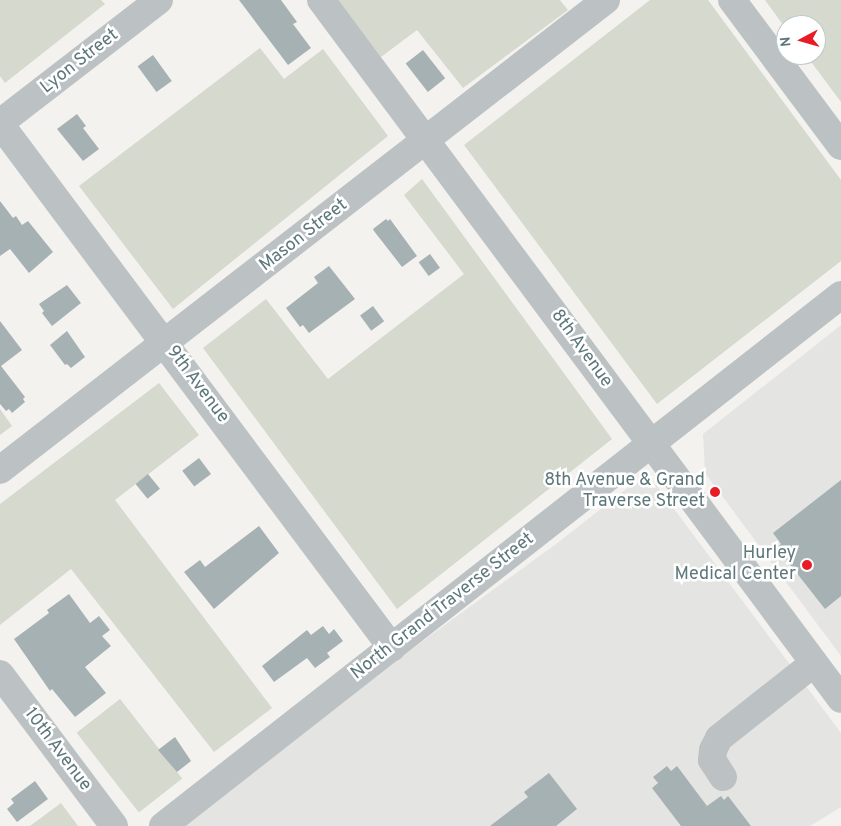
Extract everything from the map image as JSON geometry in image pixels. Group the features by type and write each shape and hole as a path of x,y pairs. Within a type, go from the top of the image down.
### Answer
{"street":[{"name":"Lyon Street","path":"0,124 159,0"},
{"name":"8th Avenue","path":"321,0 841,699"},
{"name":"Mason Street","path":"0,470 606,0"},
{"path":"732,0 841,146"},
{"name":"9th Avenue","path":"0,124 166,343 392,648"},
{"name":"North Grand Traverse Street","path":"163,826 841,295"},
{"path":"723,777 712,760 713,750 719,738 814,664"},
{"name":"10th Avenue","path":"0,674 114,826"}],"shaded area":[{"path":"0,0 101,0 105,4 5,83 0,76"},
{"path":"337,0 560,0 568,10 463,88 417,30 381,57"},
{"path":"650,0 708,0 841,180 841,261 657,404 464,145"},
{"path":"765,0 841,0 841,102 813,65 826,65 826,15 776,15"},
{"path":"260,48 284,79 323,49 388,136 173,309 79,186"},
{"path":"422,179 612,439 397,609 203,348 266,299 328,379 464,274 404,195"},
{"name":"Hurley Medical Center","path":"841,325 841,656 705,473 703,434"},
{"path":"159,383 199,435 115,500 272,708 214,752 71,569 0,625 0,504"},
{"path":"0,409 12,426 0,435"},
{"path":"644,480 657,486 841,733 841,807 810,826 183,826 398,659 556,544 634,483"},
{"path":"120,699 182,779 139,812 77,733"},
{"path":"61,803 78,826 30,826"}],"building":[{"path":"239,0 281,0 297,22 293,24 311,48 288,65"},
{"path":"423,50 445,78 428,92 406,64"},
{"path":"153,55 172,81 156,92 138,66"},
{"path":"77,114 86,126 83,128 99,149 83,161 57,129"},
{"path":"0,201 13,218 16,216 22,225 28,221 53,252 29,273 10,249 0,256"},
{"path":"386,219 388,221 390,219 417,256 402,267 373,229"},
{"path":"430,254 440,268 429,276 419,262"},
{"path":"329,266 355,299 309,333 303,325 300,327 286,308 318,283 314,277"},
{"path":"67,285 81,303 52,326 42,313 44,311 39,304"},
{"path":"373,306 384,321 371,331 360,315"},
{"path":"0,321 22,350 1,366 25,397 23,399 25,402 12,413 9,409 6,411 0,404"},
{"path":"67,331 85,357 71,368 67,364 65,365 50,345"},
{"path":"199,458 211,474 194,487 182,471"},
{"path":"148,474 160,489 148,499 136,484"},
{"path":"841,480 841,596 825,609 777,548 781,544 773,533"},
{"path":"259,526 279,553 214,609 184,572 200,560 205,567"},
{"path":"69,594 90,623 99,616 110,630 102,636 111,646 85,667 106,693 75,717 52,689 50,691 14,639 49,613 47,610"},
{"path":"323,626 329,634 334,629 343,641 327,653 330,657 315,668 307,658 274,682 262,666 307,630 311,635"},
{"path":"175,737 191,761 177,772 158,750"},
{"path":"667,766 671,771 677,766 707,806 721,796 724,800 728,796 751,826 681,826 652,788 658,783 653,777"},
{"path":"549,773 577,809 556,826 490,826 528,797 524,792"},
{"path":"35,781 48,799 17,822 7,809 14,803 11,799"}],"place":[{"name":"8th Avenue & Grand Traverse Street","path":"715,492"},
{"name":"Hurley Medical Center","path":"807,565"}]}
